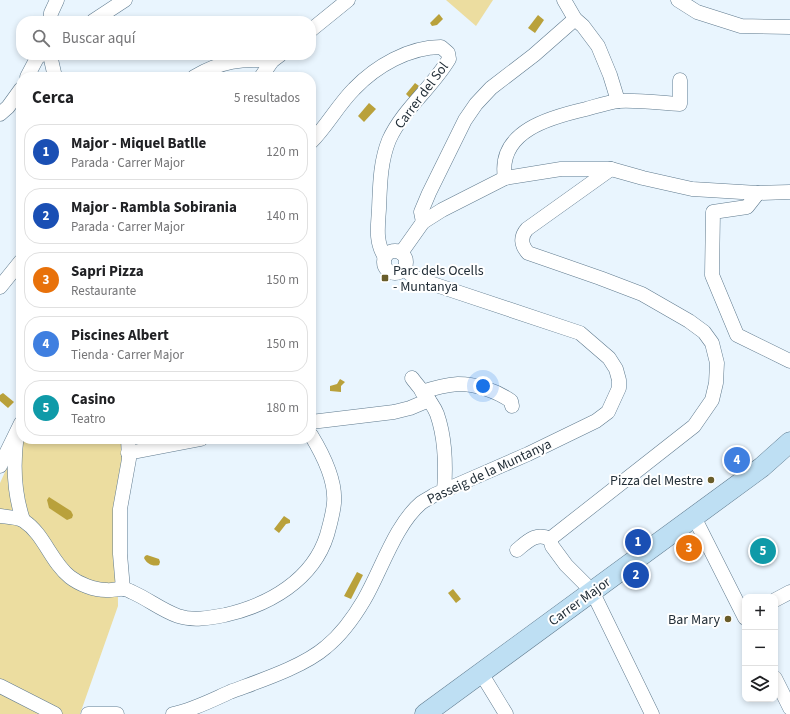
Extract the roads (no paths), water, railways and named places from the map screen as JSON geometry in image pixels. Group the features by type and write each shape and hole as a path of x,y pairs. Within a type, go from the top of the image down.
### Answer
{"street":[{"path":"51,16 57,0"},
{"path":"101,16 125,0"},
{"path":"316,26 348,0"},
{"path":"564,0 575,19 583,26 598,46 610,75 618,101"},
{"path":"678,0 697,12 741,26 790,27"},
{"path":"422,222 421,212 429,193 465,120 476,104 491,88 541,50 575,19"},
{"name":"Carrer del Sol","path":"316,136 354,89 375,71 393,60 431,47 441,47 448,53 449,59 442,72 399,123 389,140 384,156 380,180 378,243 384,257"},
{"path":"30,72 37,60"},
{"path":"51,60 54,72"},
{"path":"204,72 231,61 249,60"},
{"path":"265,72 274,60"},
{"path":"505,178 505,157 512,144 538,124 560,115 618,101 680,104 680,80"},
{"path":"0,114 8,107 16,96"},
{"path":"401,253 422,222 442,210 505,178 561,169 611,169 692,189 758,193 790,192"},
{"path":"550,539 694,426 712,400 716,382 717,363 712,343 704,332 689,321 642,294 528,253 522,244 523,234 527,229 611,169"},
{"path":"758,193 747,207 713,212 712,275 737,334 790,361"},
{"path":"392,251 401,253 404,255 406,260 404,269 396,274 390,273 384,266 384,257 387,253 392,251"},
{"path":"0,288 16,267"},
{"name":"Passeig de la Muntanya","path":"173,714 197,706 278,673 310,658 327,647 349,623 357,611 394,541 409,516 421,504 444,490 528,454 596,421 608,412 619,388 619,380 616,369 609,358 580,333 427,282 404,269"},
{"path":"412,378 437,413 445,457 444,490"},
{"path":"316,421 394,412 410,408 438,387 459,384 484,388 501,394 511,401 512,406"},
{"path":"0,466 16,435"},
{"name":"Carrer Major","path":"425,714 762,467 790,442"},
{"path":"16,444 16,489 19,509 23,520 40,538 53,558 69,576 86,585 104,590 123,589 143,597 166,611 179,616 201,619 232,614 264,603 294,583 306,572 320,552 330,524 334,502 334,491 331,477 315,444"},
{"path":"123,589 120,554 120,509 127,475 128,444"},
{"path":"128,453 175,444"},
{"path":"0,516 23,520"},
{"path":"694,517 742,610"},
{"path":"517,550 533,538 540,536 550,539"},
{"path":"550,539 552,546 566,565 592,591 652,714"},
{"path":"778,598 790,592"},
{"path":"481,673 506,714"},
{"path":"778,684 790,708"},
{"path":"0,686 55,714"},
{"path":"88,714 117,714"}],"place":[{"name":"Parc dels Ocells - Muntanya","path":"385,278"},
{"name":"Piscines Albert","path":"737,460"},
{"name":"Pizza del Mestre","path":"711,480"},
{"name":"Major - Miquel Batlle","path":"638,542"},
{"name":"Sapri Pizza","path":"689,548"},
{"name":"Casino","path":"763,551"},
{"name":"Major - Rambla Sobirania","path":"636,575"},
{"name":"Bar Mary","path":"728,619"}]}
